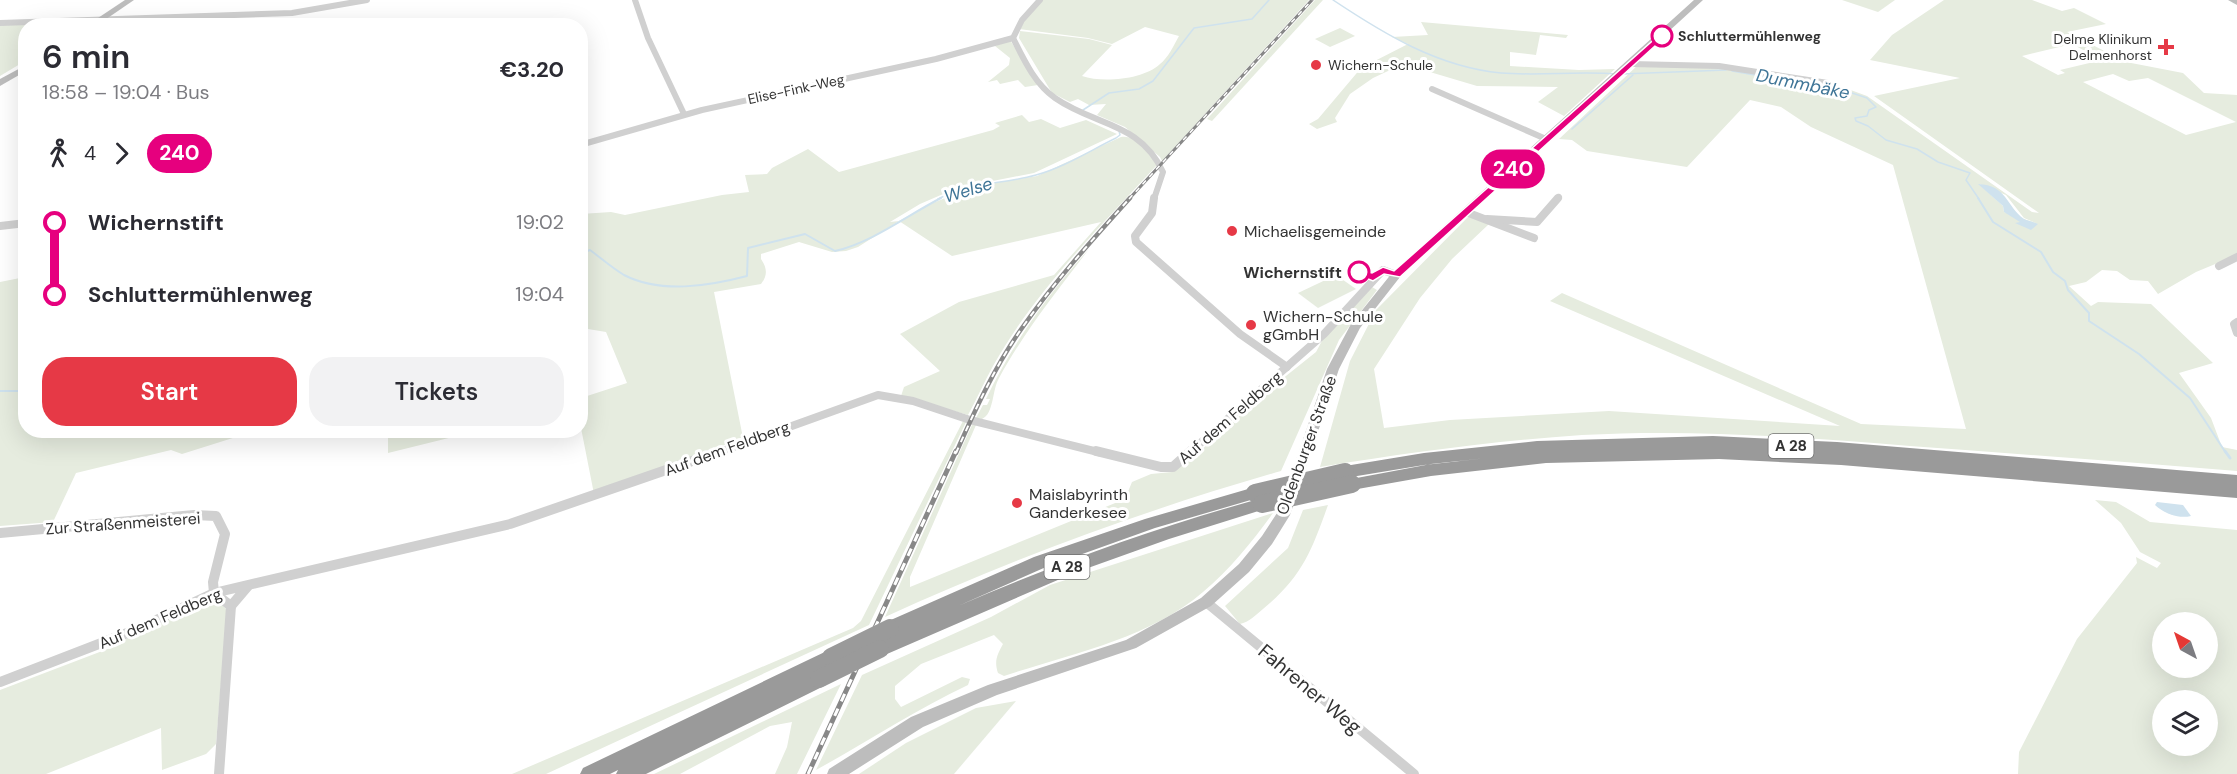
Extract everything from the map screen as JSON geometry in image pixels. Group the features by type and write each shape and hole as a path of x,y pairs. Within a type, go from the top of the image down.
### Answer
{"highway":[{"name":"A 28","path":"590,774 890,628 1040,562 1150,524 1424,459 1537,447 1713,442 1837,448 2237,482"},
{"name":"A 28","path":"1349,478 1546,457 1709,453 1841,459 2237,492"},
{"name":"A 28","path":"626,774 880,649 988,600 1102,554 1258,499"}],"main road":[{"path":"102,18 130,0"},
{"name":"Oldenburger Straße","path":"835,774 878,745 950,707 993,690 1131,644 1206,602 1244,568 1267,540 1285,511 1333,369 1355,327 1396,275 1699,0"},
{"path":"2232,0 2237,3"},
{"path":"0,83 18,72"}],"street":[{"path":"154,18 292,13 367,0"},
{"path":"635,0 648,38 684,114"},
{"path":"1040,0 1022,20 1013,38 1041,87 1056,99 1110,122 1130,134 1157,157 1161,166 1163,172 1155,190 1154,208 1135,236 1136,242 1240,334 1287,367"},
{"path":"0,23 18,22"},
{"name":"Elise-Fink-Weg","path":"588,143 684,114 936,59 1013,38"},
{"path":"1623,70 1719,66 1828,83"},
{"path":"1432,89 1546,139"},
{"path":"1487,219 1537,222 1559,197"},
{"path":"1466,212 1534,238"},
{"path":"0,226 18,224"},
{"path":"2219,266 2237,257"},
{"name":"Auf dem Feldberg","path":"0,682 135,630 214,593 510,524 575,503 878,394 913,401 970,420 1161,467 1173,467 1324,334 1373,278 1383,270 1396,275"},
{"path":"2237,322 2234,324 2237,333"},
{"name":"Zur Straßenmeisterei","path":"0,533 183,516 216,516 225,534 213,582 214,593"},
{"path":"219,774 231,606 248,586"},
{"path":"214,593 231,606"},
{"name":"Fahrener Weg","path":"1206,602 1414,774"}],"shaded area":[{"path":"1042,0 1309,0 1162,161 1125,127 1097,115 1106,104 1089,105 1078,99 1070,102 1052,93 1019,38 1020,31 1089,39 1112,45 1082,76 1122,79 1143,74 1160,64 1171,51 1179,36 1145,27 1112,44 1088,38 1019,29"},
{"path":"1315,0 1323,0 1212,121 1207,119"},
{"path":"1842,0 1895,0 1878,12"},
{"path":"1944,0 2032,0 2062,11 2074,8 2106,24 2067,32 2126,62 2183,73 2204,93 2237,95 2237,255 2196,272 2158,294 2148,281 2130,280 2117,271 2102,270 2086,282 2069,286 2091,306 2098,302 2151,304 2213,363 2179,373 2211,418 2222,447 2237,450 2237,471 1828,440 1664,433 1582,435 1516,441 1418,452 1320,467 1350,361 1376,310 1469,216 1489,224 1452,259 1420,298 1374,369 1384,428 1450,420 1609,411 1840,426 1550,301 1562,293 1861,424 1966,429 1893,165 1811,127 1781,107 1750,100 1687,167 1587,151 1572,140 1559,139 1638,65 1725,67 1848,89 1867,96 2032,212 2039,213 1874,96 1960,78 1870,60 1892,35","holes":["2072,44 2102,60 2060,70 2065,73 2058,75 2022,56","2113,74 2129,81 2148,78 2236,122 2186,135 2083,82","1979,184 2006,195 2024,218 2038,224 2004,212 2003,206"]},
{"path":"1421,22 1568,35 1566,38 1540,35 1536,55 1510,52 1510,66 1579,70 1615,69 1564,116 1538,102 1558,87 1477,86 1403,64 1373,78 1350,94 1335,118 1337,122 1317,129 1309,124 1318,119 1361,68 1408,44 1392,37 1428,35"},
{"path":"18,24 18,65 0,76 0,25"},
{"path":"1340,28 1355,36 1330,47 1315,39"},
{"path":"1010,40 1038,85 1025,87 1018,80 1000,84 997,80 988,82 1009,65 1010,58 995,46"},
{"path":"1022,115 1029,122 1041,119 1060,128 1086,120 1117,134 1034,173 957,188 920,204 890,222 899,221 858,247 846,251 832,252 799,242 761,254 766,271 761,284 714,292 743,438 594,494 583,438 588,438 588,396 627,383 606,332 588,329 588,214 611,212 625,215 722,195 749,192 745,175 767,174 772,168 808,149 839,172 993,130 1000,126 995,123"},
{"path":"1121,137 1137,141 1158,164 1091,236 1028,312 993,366 968,415 901,396 904,387 940,371 900,334 959,302 1054,275 1101,222 952,256 899,221 928,205 975,186 1037,176"},
{"path":"1089,249 1019,344 997,383 989,412 982,419 976,418 983,405 987,405 990,399 986,399 996,379 1032,320"},
{"path":"1336,275 1356,289 1318,308 1298,293"},
{"path":"18,278 18,438 233,438 182,454 171,450 76,473 53,522 0,526 0,282"},
{"path":"1372,287 1377,290 1339,340 1281,471 1080,536 933,595 885,617 972,425 976,425 910,577 910,587 1125,499 1132,482 1151,474 1172,472 1189,461 1266,392 1316,352 1323,339"},
{"path":"963,421 966,422 869,625 546,774 512,774 853,628 861,621"},
{"path":"388,438 449,438 388,453"},
{"path":"2095,500 2116,502 2150,522 2237,530 2237,774 2018,774 2019,752 2077,639 2137,563 2136,557 2157,568 2161,563 2140,552 2121,523"},
{"path":"1328,505 1311,549 1296,574 1276,597 1252,618 1240,624 1225,606 1288,548 1303,510"},
{"path":"1273,513 1240,555 1203,592 1182,608 1134,633 1004,676 998,673 996,665 1003,644 994,635 921,664 895,686 895,699 901,707 962,677 970,679 968,685 910,715 816,770 862,675 991,617 1050,585"},
{"path":"209,598 218,600 227,610 216,744 206,754 162,770 161,728 46,774 0,774 0,690 118,645 136,632"},
{"path":"841,684 797,774 775,774 787,747 792,722 770,726 680,774 654,774"},
{"path":"1016,701 954,774 859,774 906,743 976,708"}],"water":[{"path":"1978,184 1988,185 2001,192 2018,214 2038,224 2031,230 2015,223 2020,222 2004,212 2003,206"},
{"path":"2157,502 2183,505 2191,516 2182,517 2163,511 2155,505"}],"waterway":[{"name":"Welse","path":"1083,110 1109,93 1139,89 1153,81 1194,28 1252,19 1269,0"},
{"name":"Dummbäke","path":"1333,0 1412,47 1455,64 1501,73 1616,74"},
{"name":"Dummbäke","path":"1622,74 1726,70"},
{"name":"Dummbäke","path":"1732,71 1846,91 1867,98 1876,107 1869,110 1867,116 1855,118 1856,121 1868,126 1886,140 1917,149 1938,162 1970,173 1966,180 1979,199"},
{"path":"1572,129 1633,75"},
{"name":"Welse","path":"938,199 963,189 1046,172 1116,138 1120,135 1119,131"},
{"name":"Welse","path":"588,251 624,275 653,285 685,286 717,283 747,276 748,248 805,234 835,251 876,235 941,198"},
{"name":"Dummbäke","path":"1978,198 1993,222 2041,252 2053,272 2065,281 2068,290 2089,313 2089,321 2139,354 2190,398 2226,453"},
{"name":"Welse","path":"0,391 18,391"},
{"name":"Dummbäke","path":"2225,451 2230,458"}],"railway":[{"path":"1129,199 1312,0"},
{"path":"956,453 994,373 1022,328 1061,277 1130,198"},
{"path":"808,774 956,451"}],"bus line":[{"name":"240","path":"1359,272 1373,278 1383,270 1396,275 1662,36"}],"place":[{"name":"Schluttermühlenweg","path":"1662,36"},
{"name":"Delme Klinikum Delmenhorst","path":"2166,47"},
{"name":"Wichern-Schule","path":"1316,65"},
{"name":"Michaelisgemeinde","path":"1232,231"},
{"name":"Wichernstift","path":"1359,272"},
{"name":"Wichern-Schule gGmbH","path":"1251,325"},
{"name":"Maislabyrinth Ganderkesee","path":"1017,503"}]}
